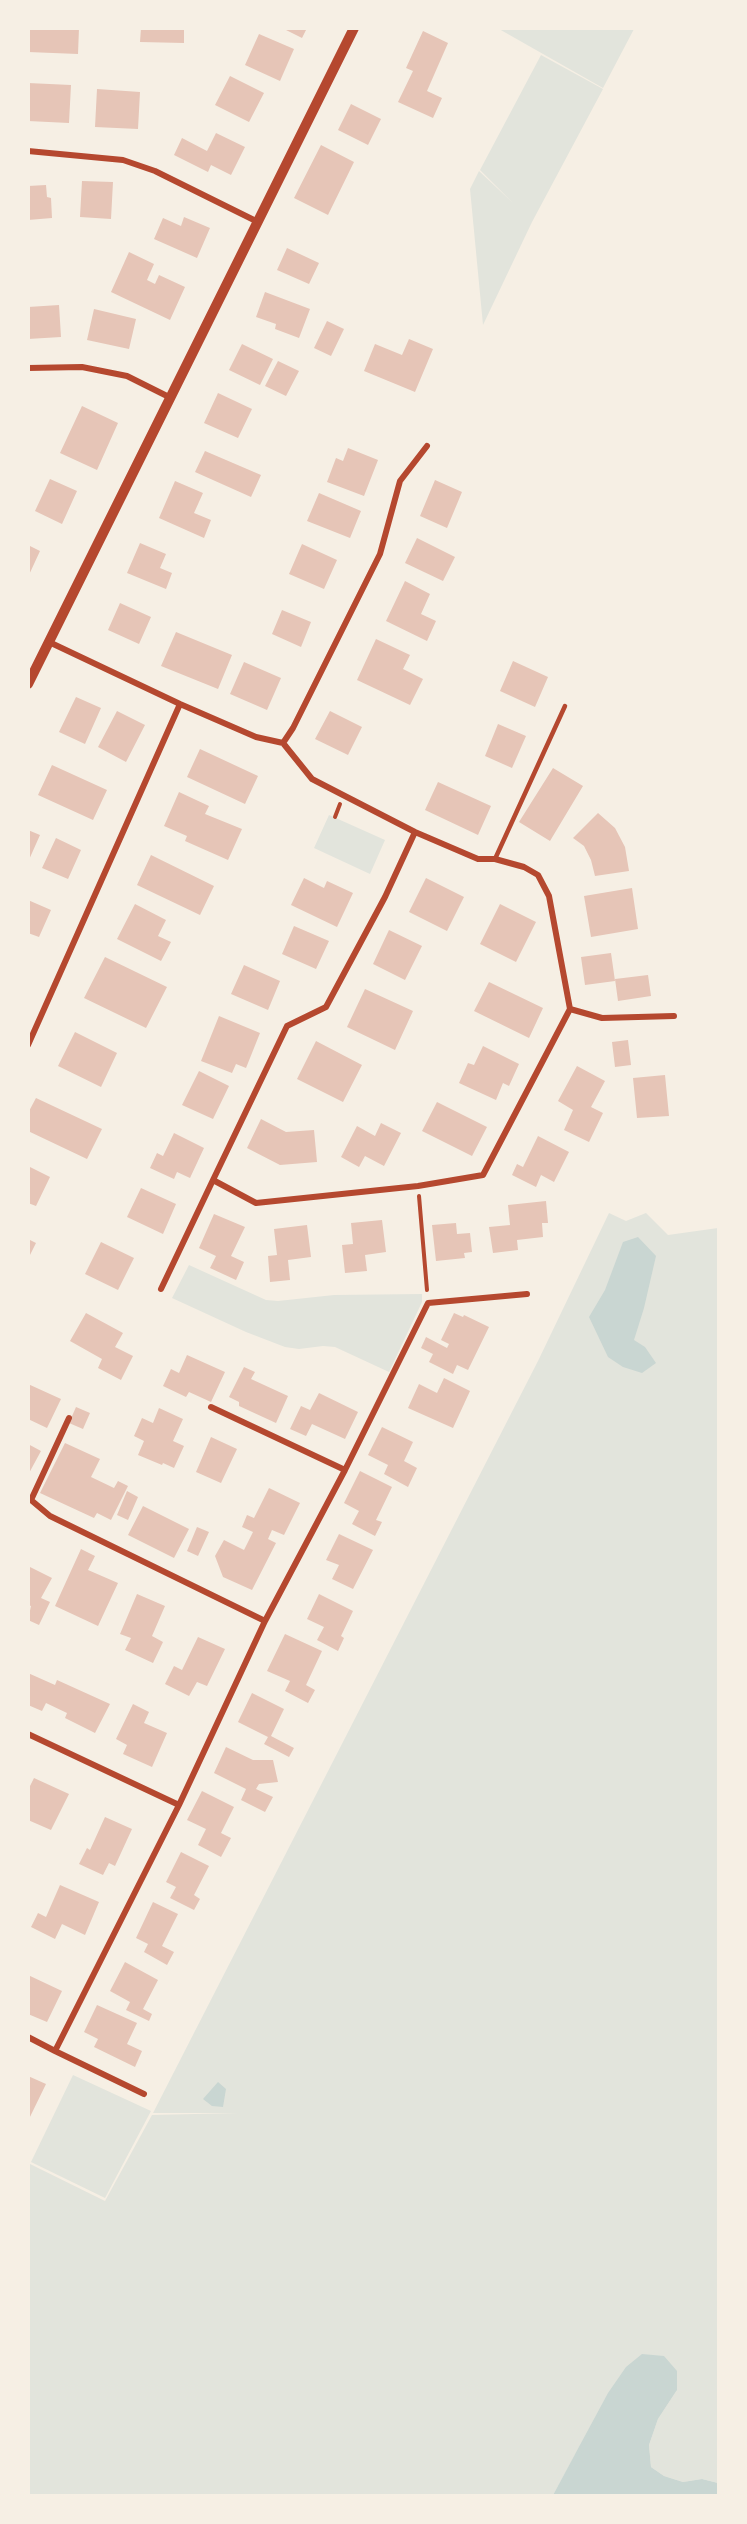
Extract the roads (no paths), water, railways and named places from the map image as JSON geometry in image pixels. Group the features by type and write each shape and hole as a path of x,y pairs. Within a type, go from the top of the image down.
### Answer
{"street":[{"path":"28,684 354,28"},
{"path":"28,151 123,160 155,171 258,222"},
{"path":"28,368 82,367 127,376 171,398"},
{"path":"283,743 293,728 380,554 400,481 427,447"},
{"path":"49,642 256,737 283,743 312,779 415,832 478,859 495,859 524,867 538,875 549,896 570,1009 483,1175 418,1186 256,1203 213,1180"},
{"path":"28,1045 180,704"},
{"path":"161,1289 287,1026 326,1007 385,897 415,832"},
{"path":"570,1009 602,1018 674,1016"},
{"path":"55,2051 179,1805 265,1621 345,1470 428,1303 527,1294"},
{"path":"211,1407 345,1470"},
{"path":"69,1418 31,1500 50,1516 265,1621"},
{"path":"28,1734 179,1805"},
{"path":"28,2037 144,2094"}],"lane":[{"path":"495,859 565,706"}]}
